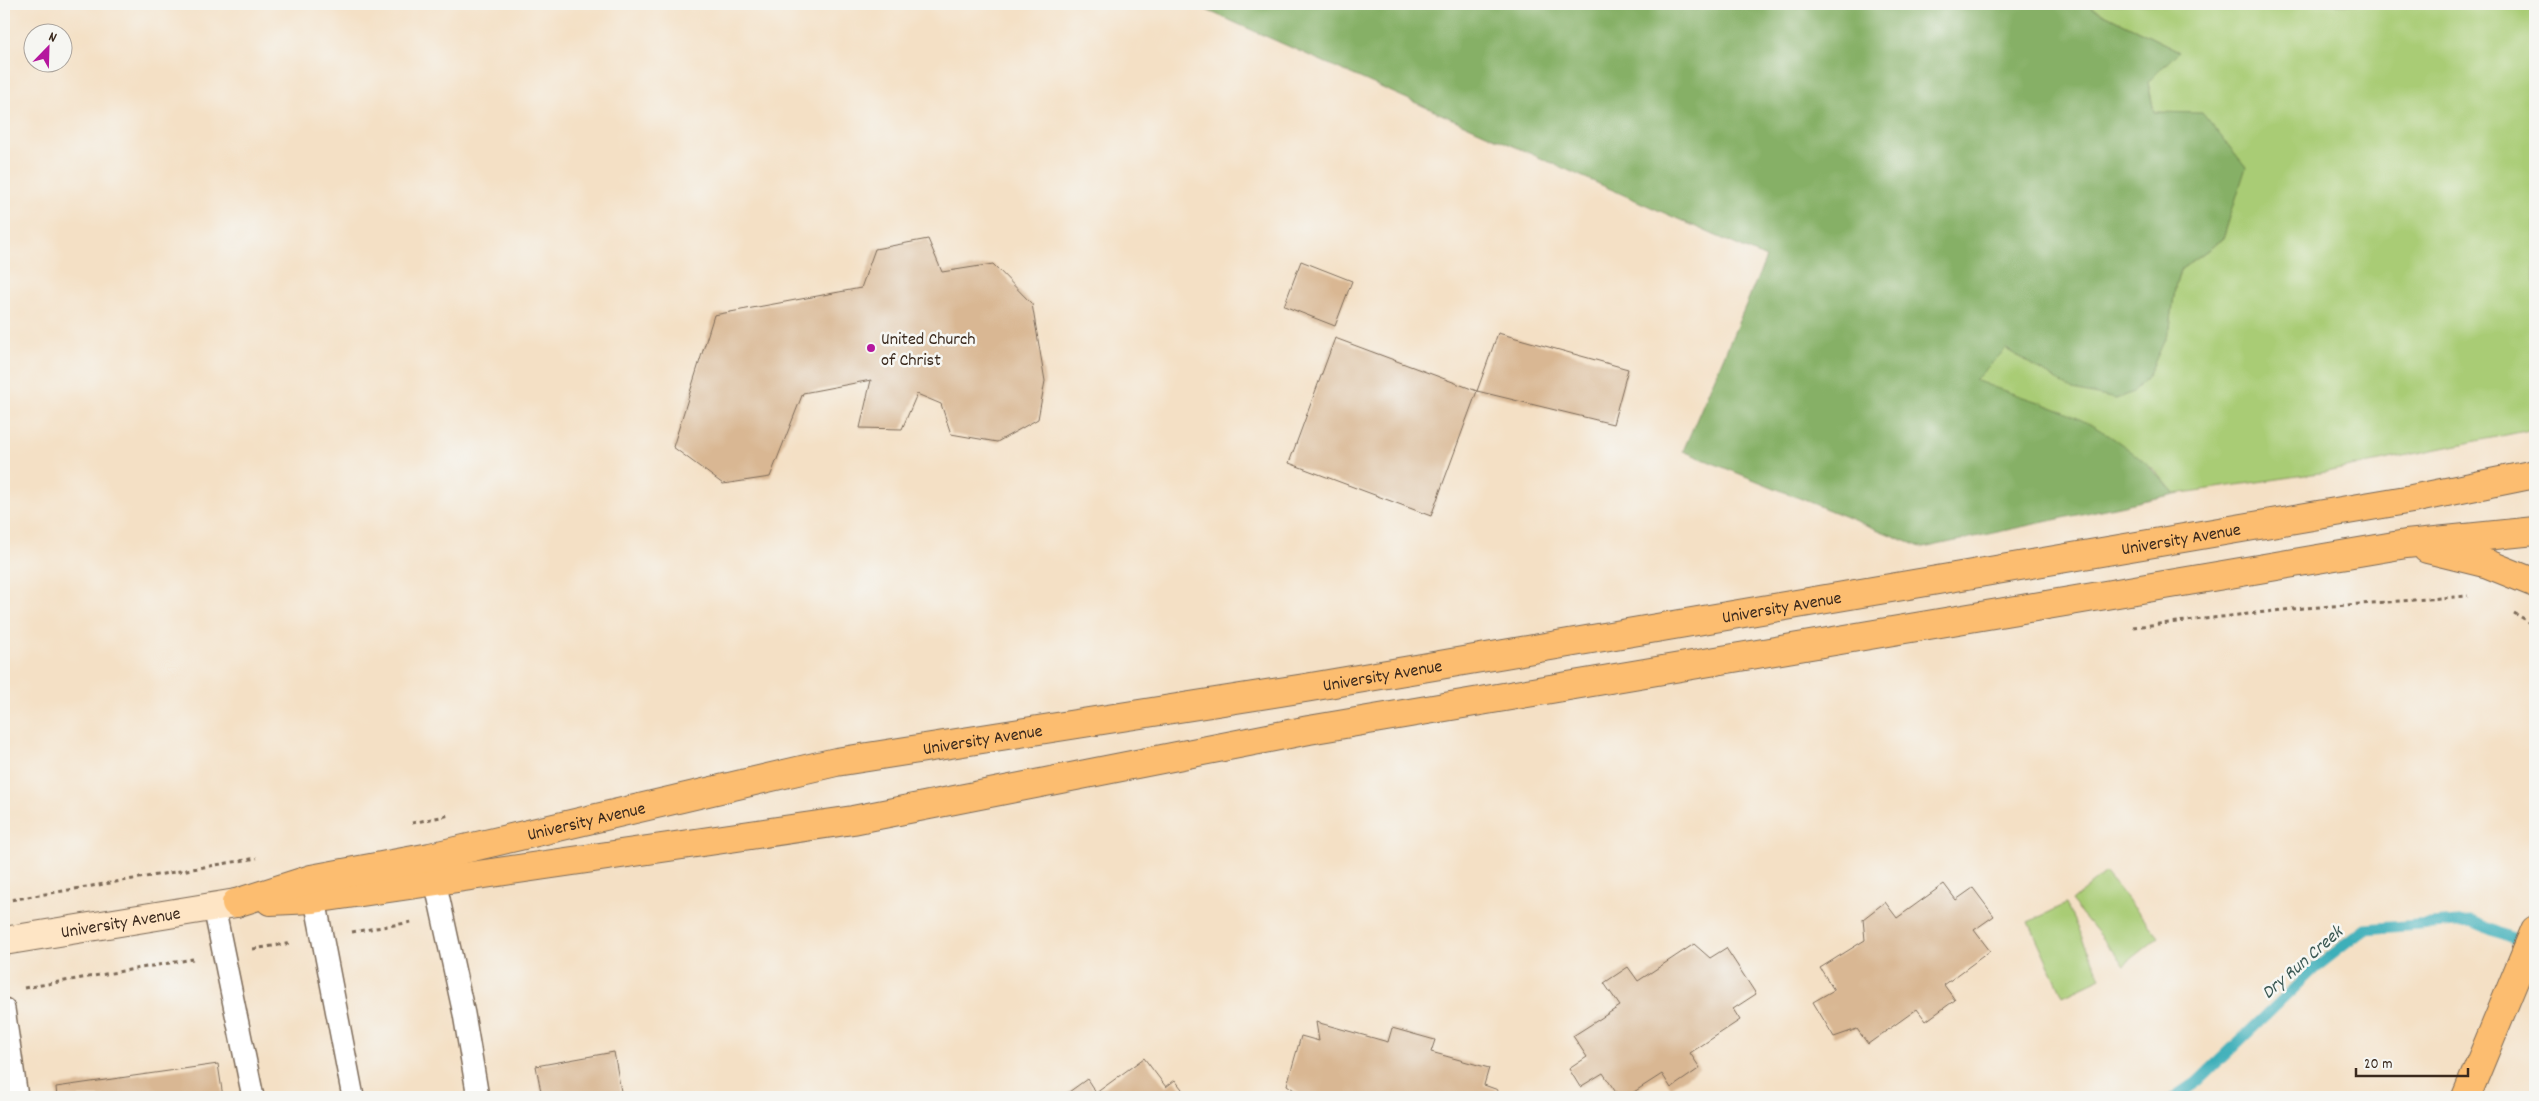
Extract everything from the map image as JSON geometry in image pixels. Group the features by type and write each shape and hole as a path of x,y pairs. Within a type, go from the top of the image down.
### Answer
{"main road":[{"name":"University Avenue","path":"433,869 836,762 1305,688 2402,500 2535,474"},
{"name":"University Avenue","path":"4,941 433,869 853,820 1309,730 2406,544 2535,531"},
{"path":"2406,544 2488,564 2535,583"},
{"path":"1305,688 1309,730"},
{"path":"2466,1097 2535,930"}],"lane":[{"path":"433,869 464,1014 478,1097"},
{"path":"313,889 353,1097"},
{"path":"225,905 224,954 253,1097"},
{"path":"4,1009 16,1097"}],"path":[{"path":"2126,628 2292,610 2467,596 2475,598"},
{"path":"2506,610 2528,620 2535,628"},
{"path":"23,988 443,917"}],"green space":[{"path":"1193,4 2084,4 2179,51 2148,82 2154,112 2202,113 2246,167 2223,239 2180,270 2175,288 2170,328 2148,377 2133,392 2116,399 2073,390 2006,349 1975,380 2051,407 2094,427 2137,456 2175,494 1923,548 1683,451 1766,258"},
{"path":"2084,4 2535,4 2535,429 2326,472 2175,494 2154,469 1975,380 2006,349 2074,390 2170,328 2175,288 2180,270 2223,239 2245,167 2202,114 2154,112 2148,82 2179,51"},
{"path":"2105,873 2159,937 2124,965 2071,901"},
{"path":"2066,904 2101,978 2063,996 2029,922"}],"building":[{"name":"United Church of Christ","path":"928,239 942,272 993,264 1032,304 1045,381 1038,419 997,442 951,434 941,404 917,394 902,429 860,428 871,380 803,393 770,477 723,484 673,447 714,315 861,288 875,249"},
{"path":"1301,261 1352,281 1335,326 1284,306"},
{"path":"1498,333 1628,369 1613,424 1477,391"},
{"path":"1335,338 1477,391 1431,516 1289,463"},
{"path":"1944,884 1956,900 1973,888 1994,916 1974,930 1990,951 1944,985 1955,1000 1926,1021 1917,1009 1868,1044 1857,1029 1834,1037 1813,1002 1834,990 1820,968 1865,940 1863,919 1885,902 1897,918"},
{"path":"1694,944 1710,958 1726,948 1756,994 1733,1009 1740,1020 1690,1053 1700,1068 1671,1088 1662,1074 1626,1097 1619,1097 1603,1073 1580,1087 1569,1069 1587,1057 1573,1036 1620,1006 1604,983 1628,967 1638,981"},
{"path":"1316,1022 1388,1042 1392,1028 1435,1040 1431,1052 1489,1068 1484,1085 1498,1090 1496,1097 1304,1097 1287,1085 1301,1036 1319,1041"},
{"path":"614,1052 622,1097 542,1097 536,1066"},
{"path":"1144,1058 1166,1087 1175,1080 1188,1097 1062,1097 1087,1079 1096,1093"},
{"path":"218,1064 223,1097 57,1097 56,1087"}],"waterway":[{"name":"Dry Run Creek","path":"2175,1097 2197,1082 2314,969 2365,929 2471,921 2529,945"}],"place":[{"name":"United Church of Christ","path":"871,348"}]}
